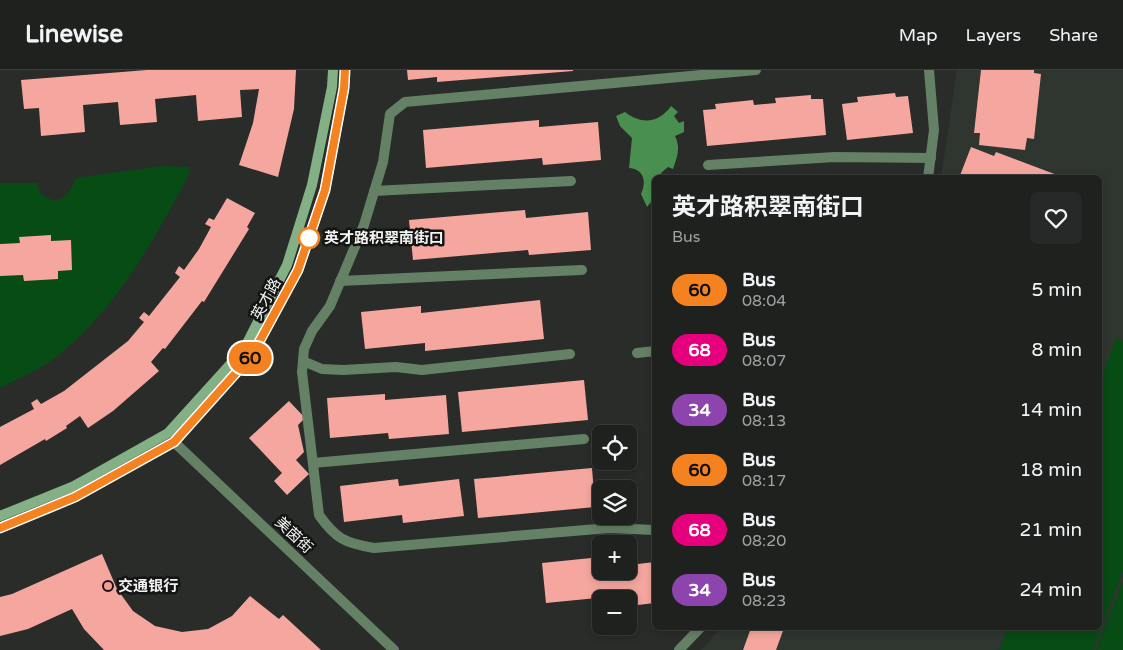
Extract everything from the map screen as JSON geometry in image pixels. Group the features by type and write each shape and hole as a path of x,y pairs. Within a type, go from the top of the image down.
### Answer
{"main road":[{"name":"英才路","path":"0,516 72,487 168,434 244,349 287,265 312,185 332,87 333,70"},
{"name":"英才路","path":"0,528 75,497 174,442 252,355 298,270 325,190 344,88 345,70"}],"street":[{"path":"652,530 609,528 374,548 351,544 332,533 319,514 302,372 304,350 312,332 330,306 364,225 383,162 390,114 405,102 639,75 756,70"},
{"path":"928,175 934,130 929,70"},
{"path":"708,165 835,157 931,158"},
{"path":"374,192 571,181"},
{"path":"340,281 582,270"},
{"path":"637,353 652,352"},
{"path":"303,361 322,369 342,370 396,366 422,370 570,354"},
{"path":"313,463 584,439"},
{"name":"美茵街","path":"174,442 394,650"},
{"path":"679,650 698,630"}],"shaded area":[{"path":"957,70 1123,70 1123,581 1096,650 701,650 719,630 1102,630 1102,175 941,175"},
{"path":"671,106 678,112 674,116 679,123 684,121 684,132 675,136 678,149 673,169 668,167 661,173 662,175 652,175 652,201 647,207 641,194 644,185 643,177 638,171 629,168 632,138 620,126 616,116 625,112 638,119 650,120 656,119"},
{"path":"162,166 190,167 188,177 144,254 111,302 71,345 48,363 0,388 0,183 37,183 43,195 56,201 68,192 75,178"},
{"path":"1116,338 1123,341 1123,571 1102,626 1102,376"},
{"path":"1123,581 1123,650 1096,650"},
{"path":"1007,630 1101,630 1093,650 999,650"}],"building":[{"path":"147,70 296,70 294,109 278,177 239,165 253,123 259,89 240,90 242,117 198,121 196,95 155,99 157,122 120,125 118,102 83,105 85,132 41,136 39,108 24,109 21,80"},
{"path":"407,70 573,71 437,82 437,77 408,80"},
{"path":"981,70 1034,70 1034,73 1041,74 1034,139 1027,138 1025,150 979,145 980,133 974,133"},
{"path":"895,93 896,97 908,96 913,133 847,140 842,104 858,102 857,97"},
{"path":"811,95 811,99 823,99 826,135 707,146 703,110 716,109 715,104 753,100 754,105 776,103 775,98"},
{"path":"539,120 539,127 598,122 601,160 543,165 542,158 426,168 423,130"},
{"path":"971,147 994,156 996,152 1057,175 960,175"},
{"path":"227,198 255,213 247,227 249,229 204,302 202,301 165,349 163,348 151,362 159,371 113,411 88,428 80,416 66,426 67,428 46,441 45,439 0,465 0,427 34,409 31,403 37,399 41,404 64,391 128,341 144,322 139,318 144,312 149,316 180,277 175,273 179,266 184,270 199,249 211,227 205,224 209,218 214,220"},
{"path":"525,210 526,218 588,212 591,250 529,255 528,250 413,260 409,220"},
{"path":"51,235 51,241 71,240 72,270 58,271 58,279 24,281 23,275 0,276 0,244 20,243 19,237"},
{"path":"540,300 544,339 425,351 425,343 365,349 361,312 421,306 421,313"},
{"path":"584,380 588,420 462,432 458,392"},
{"path":"385,394 385,400 446,395 449,434 389,439 388,433 330,438 327,398"},
{"path":"289,401 305,418 298,425 304,452 296,460 309,474 287,495 274,481 282,473 249,438"},
{"path":"592,468 592,507 478,518 474,479"},
{"path":"398,479 399,486 459,479 464,516 403,523 402,515 344,522 340,486"},
{"path":"102,554 117,589 133,611 155,626 182,632 208,629 232,616 250,596 279,619 283,615 321,650 104,650 84,629 72,609 28,629 0,636 0,597 12,594"},
{"path":"592,558 592,580 637,580 637,564 652,562 652,603 637,605 637,590 592,590 592,598 546,603 542,563"},
{"path":"750,630 783,630 776,650 743,650"}],"bus line":[{"name":"60","path":"0,528 75,497 174,442 252,355 298,270 325,190 344,88 345,70"}],"place":[{"name":"英才路积翠南街口","path":"309,238"},
{"name":"交通银行","path":"108,586"}]}
